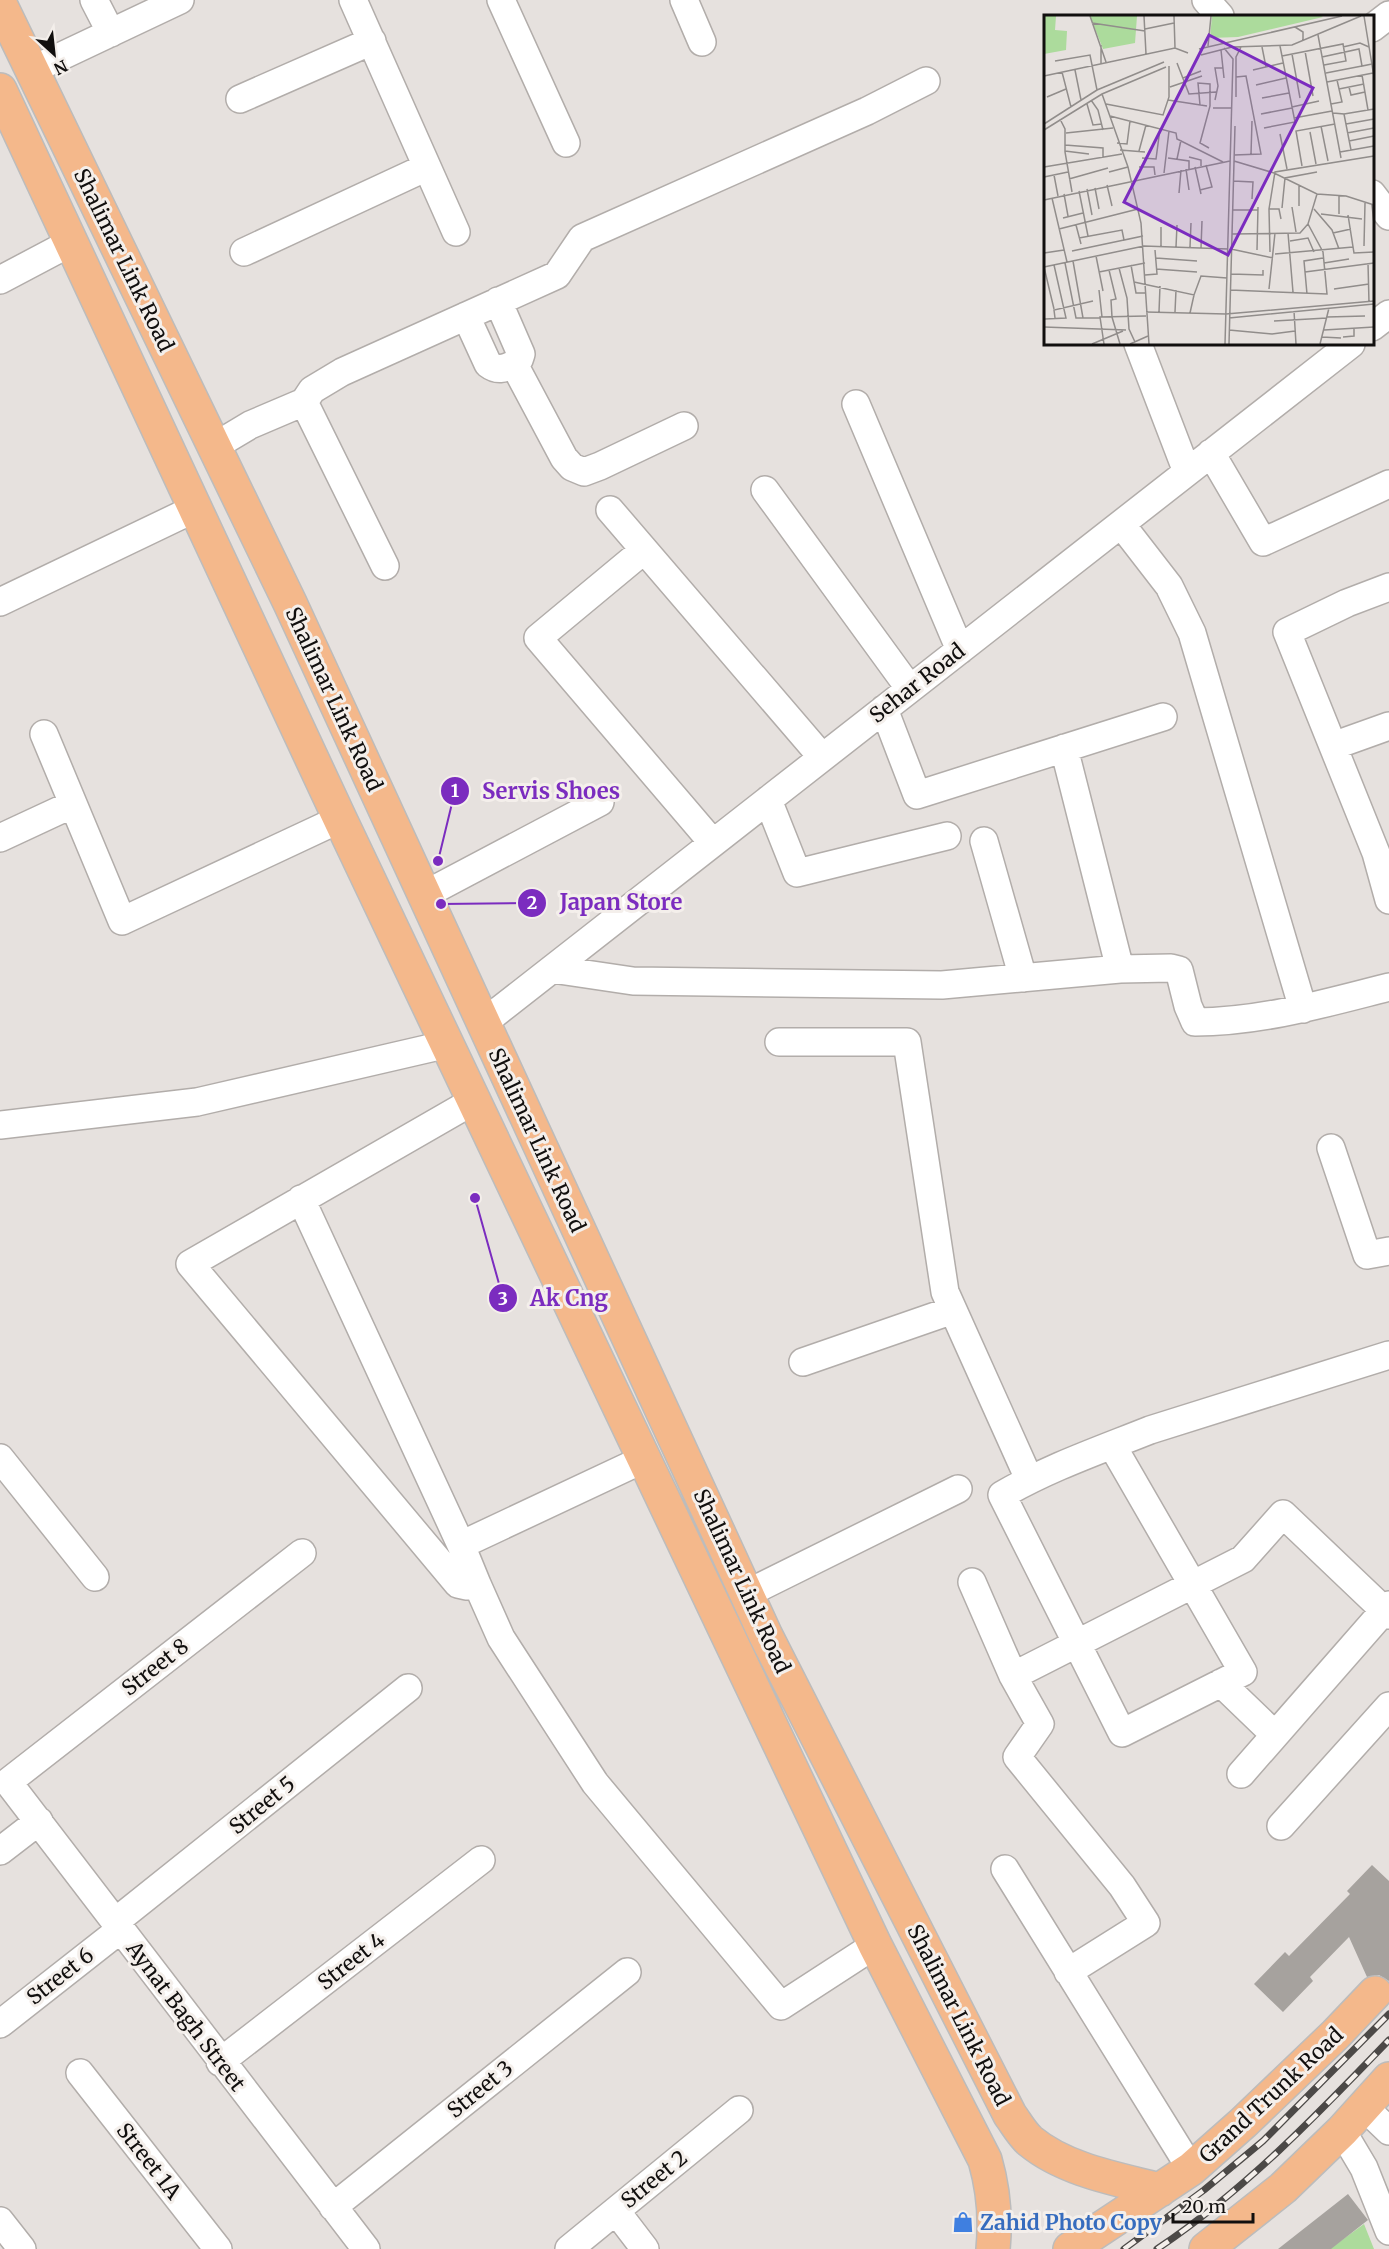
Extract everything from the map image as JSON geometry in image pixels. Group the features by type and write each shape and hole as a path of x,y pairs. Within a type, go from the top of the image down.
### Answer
{"main road":[{"name":"Shalimar Link Road","path":"0,4 290,603 766,1636 1010,2115 1029,2140 1047,2152 1101,2175 1160,2190"},
{"name":"Shalimar Link Road","path":"0,90 340,819 874,1945 985,2160 992,2183 996,2220 993,2249"},
{"path":"248,623 290,603"},
{"path":"675,1522 707,1508"},
{"name":"Grand Trunk Road","path":"1070,2249 1191,2169 1243,2123 1336,2034 1375,1993"},
{"path":"1206,2249 1283,2188 1342,2131 1389,2079"}],"street":[{"path":"94,0 111,33"},
{"path":"32,70 180,0"},
{"path":"353,0 456,232"},
{"path":"501,0 566,143"},
{"path":"684,0 702,42"},
{"path":"1374,26 1389,15"},
{"path":"240,99 372,41"},
{"path":"215,446 250,425 304,402 312,390 342,372 557,275 582,238 867,111 926,81"},
{"path":"244,252 427,167"},
{"path":"1374,197 1389,216"},
{"path":"0,280 70,243"},
{"path":"466,316 488,364 494,369 502,369 514,364 519,360 521,354 498,301"},
{"path":"1374,325 1389,314"},
{"path":"1138,345 1187,472"},
{"name":"Sehar Road","path":"483,1023 1350,345"},
{"path":"514,364 564,458 572,467 584,472 684,426"},
{"path":"304,402 385,566"},
{"path":"856,404 960,650"},
{"path":"1211,453 1263,542 1389,484"},
{"path":"765,490 910,689"},
{"path":"0,602 194,509"},
{"path":"610,510 822,758"},
{"path":"1121,524 1169,586 1192,633 1303,1009"},
{"path":"644,550 538,638 713,843"},
{"path":"1389,587 1347,603 1287,632 1333,746 1382,850 1389,900"},
{"path":"884,709 917,795 1163,717"},
{"path":"1333,746 1389,726"},
{"path":"44,734 122,921 340,819"},
{"path":"1064,748 1120,969"},
{"path":"768,800 797,873 947,836"},
{"path":"424,895 600,802"},
{"path":"0,838 73,804"},
{"path":"984,841 1023,978"},
{"path":"552,969 633,981 942,985 1120,969 1171,968 1179,970 1188,1006 1195,1022 1216,1022 1303,1009 1389,987"},
{"path":"778,1042 907,1042 945,1292 1029,1479"},
{"path":"0,1125 197,1102 448,1044"},
{"path":"475,1100 190,1264 458,1584 467,1586 477,1584"},
{"path":"1331,1148 1367,1255 1389,1251"},
{"path":"301,1199 461,1545 501,1638 595,1783 781,2007 874,1945"},
{"path":"803,1362 953,1310"},
{"path":"1112,1445 1243,1672 1122,1733 1002,1495 1029,1479 1112,1445 1150,1430 1389,1355"},
{"path":"0,1458 95,1577"},
{"path":"461,1545 644,1459"},
{"path":"746,1594 958,1489"},
{"path":"1013,1676 1243,1559 1283,1514 1387,1610 1241,1774"},
{"name":"Street 8","path":"8,1782 302,1553"},
{"path":"972,1582 1013,1676 1040,1724 1017,1757 1122,1886 1146,1923 1068,1972"},
{"path":"1221,1683 1275,1736"},
{"name":"Street 5","path":"118,1925 408,1688"},
{"path":"1281,1826 1389,1706"},
{"name":"Aynat Bagh Street","path":"8,1782 220,2062 366,2249"},
{"path":"0,1851 39,1821"},
{"name":"Street 4","path":"220,2062 481,1860"},
{"path":"1005,1869 1191,2169"},
{"name":"Street 6","path":"0,2024 118,1925"},
{"name":"Street 3","path":"333,2207 627,1972"},
{"name":"Street 1A","path":"80,2073 218,2249"},
{"path":"1364,2107 1389,2131"},
{"name":"Street 2","path":"569,2249 739,2110"},
{"path":"1342,2131 1364,2168 1389,2231"},
{"path":"616,2211 645,2249"},
{"path":"0,2221 22,2249"}],"green space":[{"path":"1364,2224 1374,2249 1323,2249 1331,2248"}],"building":[{"path":"1372,1865 1389,1881 1389,1981 1379,1975 1367,1977 1349,1937 1310,1977 1313,1981 1283,2012 1254,1984 1285,1952 1289,1956 1350,1894 1347,1891"},
{"path":"1348,2194 1368,2220 1331,2249 1278,2249"}],"railway":[{"path":"1124,2249 1204,2190 1263,2141 1389,2014"},
{"path":"1157,2249 1220,2202 1279,2151 1389,2040"}],"place":[{"name":"Servis Shoes","path":"438,861"},
{"name":"Japan Store","path":"441,904"},
{"name":"Ak Cng","path":"475,1198"},
{"name":"Zahid Photo Copy","path":"963,2222"}]}
